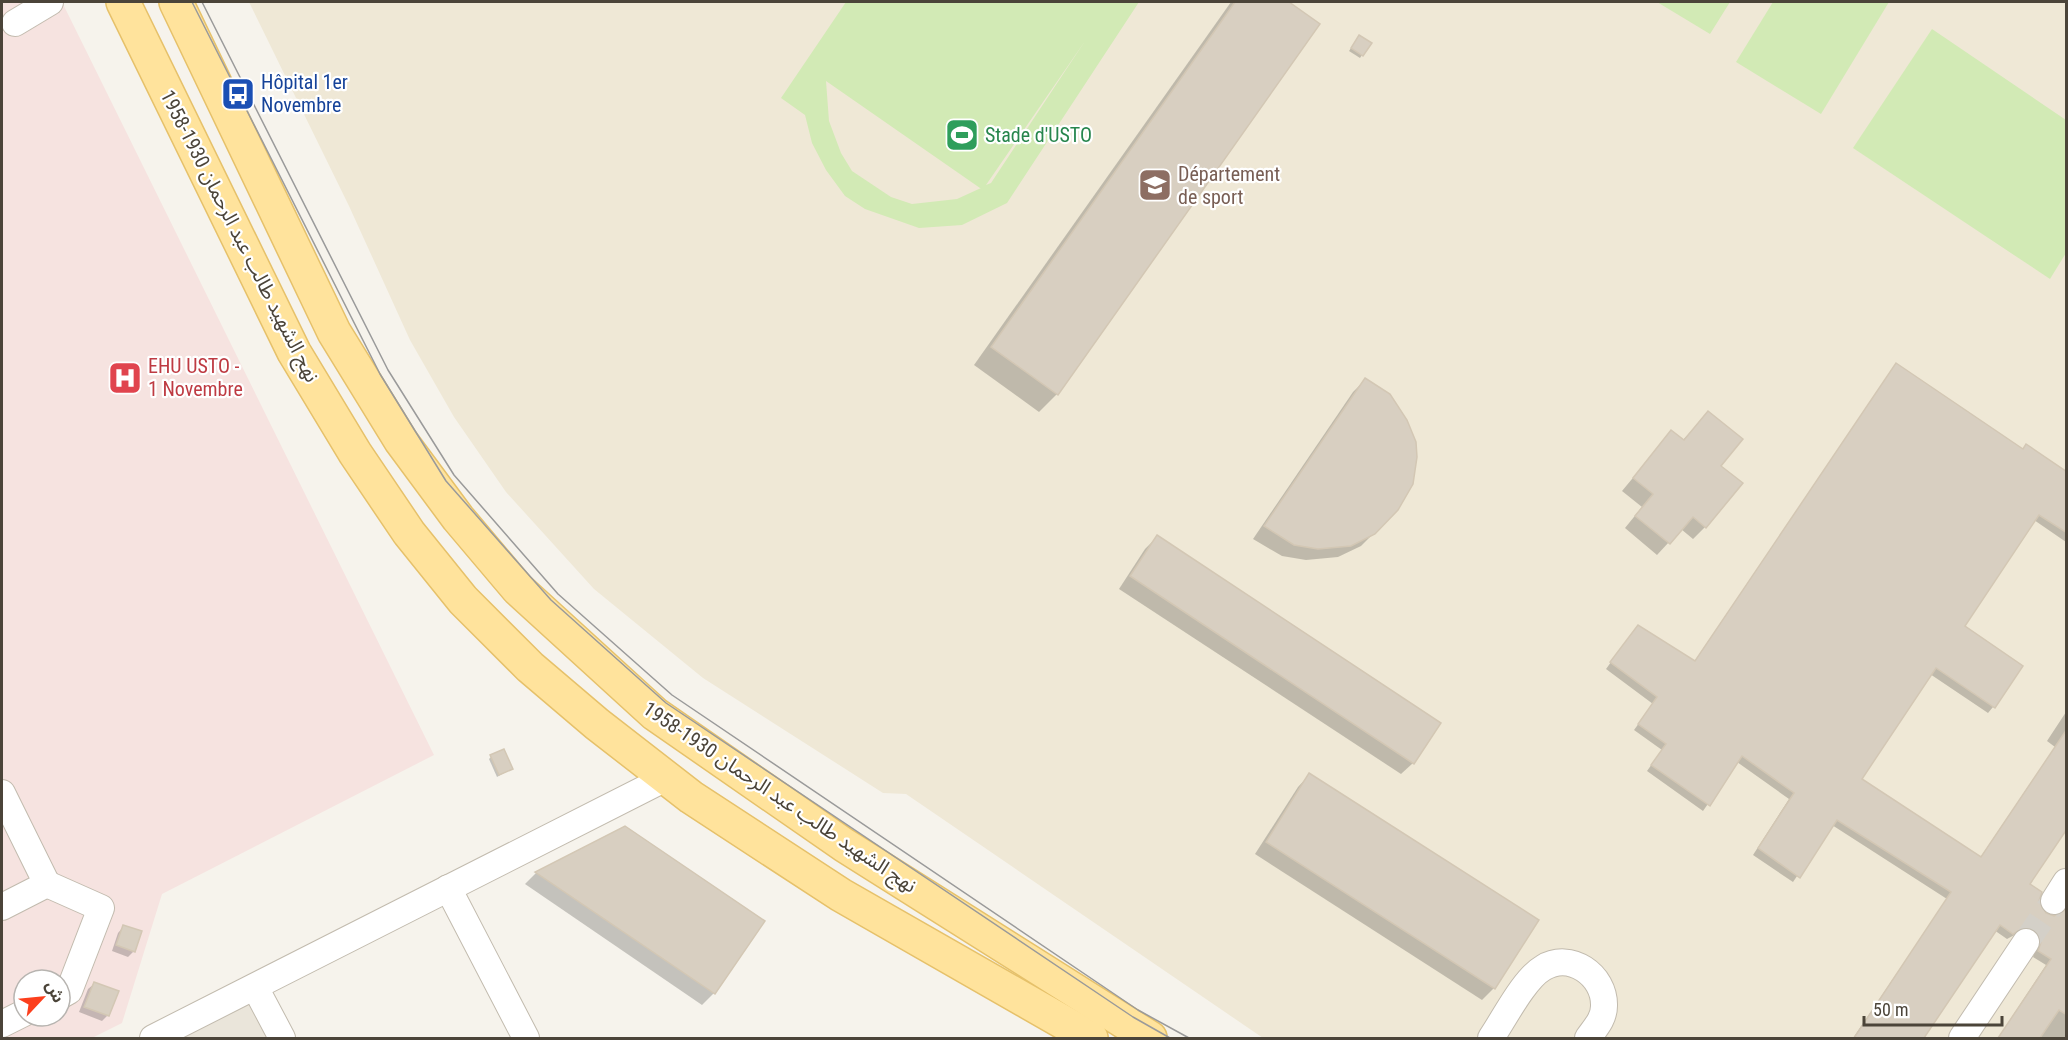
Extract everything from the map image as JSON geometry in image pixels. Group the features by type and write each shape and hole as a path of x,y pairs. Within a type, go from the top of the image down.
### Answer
{"main road":[{"name":"نهج الشهيد طالب عبد الرحمان 1930-1958","path":"123,2 294,352 355,453 409,533 463,600 530,666 597,724 666,778 841,895 1072,1033"},
{"name":"نهج الشهيد طالب عبد الرحمان 1930-1958","path":"176,2 334,332 401,441 458,518 518,589 655,714 844,845 1150,1038"}],"street":[{"path":"15,23 50,2"},
{"path":"153,1038 666,778"},
{"path":"2,793 47,884 101,908 72,983"},
{"path":"2,907 47,884"},
{"path":"448,888 526,1038"},
{"path":"1962,1038 2026,942"},
{"path":"1491,1038 1534,974 1556,963 1569,963 1591,974 1603,995 1604,1008 1601,1020 1588,1038"},
{"path":"255,987 282,1038"}],"shaded area":[{"name":"EHU USTO - 1 Novembre","path":"2,2 62,2 434,755 162,894 122,1023 92,1038 2,1038"},
{"path":"249,2 2066,2 2066,1038 1263,1038 906,794 883,793 703,678 594,589 506,492 454,417 410,340 349,206"},
{"path":"255,987 282,1038 153,1038"}],"green space":[{"name":"Stade d'USTO","path":"846,2 1139,2 1007,203 962,225 919,228 865,209 845,196 826,170 812,143 805,115 781,98","holes":["1085,41 991,183 986,185","826,81 980,188 981,188 957,199 912,204 891,197 852,171 841,153 829,121"]},
{"path":"1657,2 1730,2 1710,34"},
{"path":"1773,2 1889,2 1821,114 1736,62"},
{"path":"1932,29 2066,120 2066,253 2050,279 1853,148"}],"building":[{"name":"Département de sport","path":"1235,2 1289,2 1320,24 1058,395 991,347"},
{"path":"1359,35 1372,43 1363,56 1351,48"},
{"path":"1896,363 2023,449 2026,444 2067,472 2067,533 2039,515 1965,626 2023,666 1995,708 1936,668 1862,779 1981,857 2067,729 2067,829 2030,884 2042,892 2039,901 2046,913 2054,916 2067,909 2067,1015 2059,1010 2040,1038 1998,1038 2051,959 2038,951 2041,942 2035,930 2026,927 2013,934 2000,925 1924,1038 1854,1038 1951,892 1837,820 1800,878 1758,848 1794,793 1742,756 1710,806 1651,765 1666,744 1638,724 1657,697 1610,662 1638,625 1695,661"},
{"path":"1365,378 1390,394 1407,420 1416,442 1417,457 1413,484 1398,510 1375,534 1351,546 1318,549 1294,545 1264,526"},
{"path":"1708,411 1743,439 1721,466 1743,483 1706,528 1693,517 1670,544 1635,516 1653,494 1633,478 1671,430 1684,440"},
{"path":"1157,535 1441,723 1414,764 1130,576"},
{"path":"504,749 513,769 499,775 490,755"},
{"path":"1309,773 1539,920 1495,989 1266,842"},
{"path":"625,826 765,921 715,994 535,872"},
{"path":"123,925 142,931 135,952 116,945"},
{"path":"94,982 119,991 109,1016 84,1007"}],"tunnel":[{"path":"2026,942 2054,901"}],"tram line":[{"path":"192,2 380,374 446,481 551,600 666,703 1133,1017 1170,1038"},
{"path":"202,2 388,370 454,475 558,594 672,695 1138,1010 1189,1038"}],"place":[{"name":"Hôpital 1er Novembre","path":"238,94"},
{"name":"Stade d'USTO","path":"962,135"},
{"name":"Département de sport","path":"1155,185"},
{"name":"EHU USTO - 1 Novembre","path":"125,378"}]}
